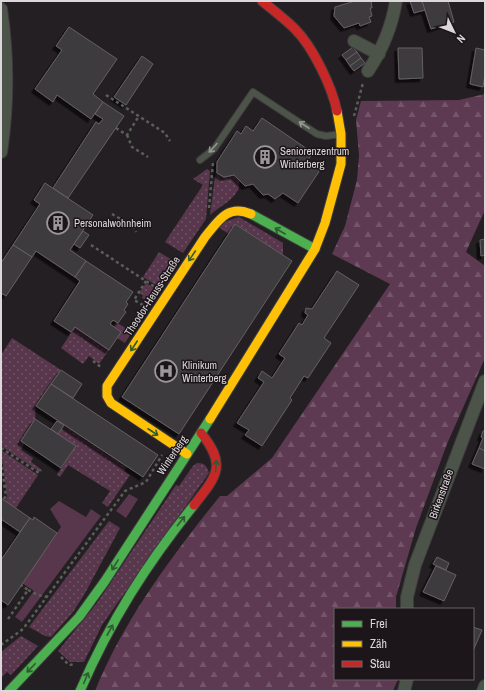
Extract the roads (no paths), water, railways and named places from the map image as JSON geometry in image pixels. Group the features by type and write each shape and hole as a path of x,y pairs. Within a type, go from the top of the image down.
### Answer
{"street":[{"path":"201,434 315,249 338,182 341,164 341,134 335,101 320,65 296,30 262,1"},
{"path":"366,76 379,54 392,22 396,1"},
{"path":"1,9 6,52 6,80 1,152"},
{"path":"354,41 379,54"},
{"name":"Theodor-Heuss-Straße","path":"187,454 119,410 107,396 107,386 214,224 230,212 241,210 258,217 315,249"},
{"name":"Birkenstraße","path":"406,608 407,597 415,565 458,448 485,381"},
{"name":"Winterberg","path":"9,691 51,648 92,599 201,434 213,449 217,457 218,467 214,479 160,547 139,580 110,628 80,691"},
{"path":"404,691 407,680"},
{"path":"483,691 485,686"}],"lane":[{"path":"200,160 214,149 253,92 317,134 326,136 341,134"}],"place":[{"name":"Seniorenzentrum Winterberg","path":"265,157"},
{"name":"Personalwohnheim","path":"58,223"},
{"name":"Klinikum Winterberg","path":"166,371"}]}
